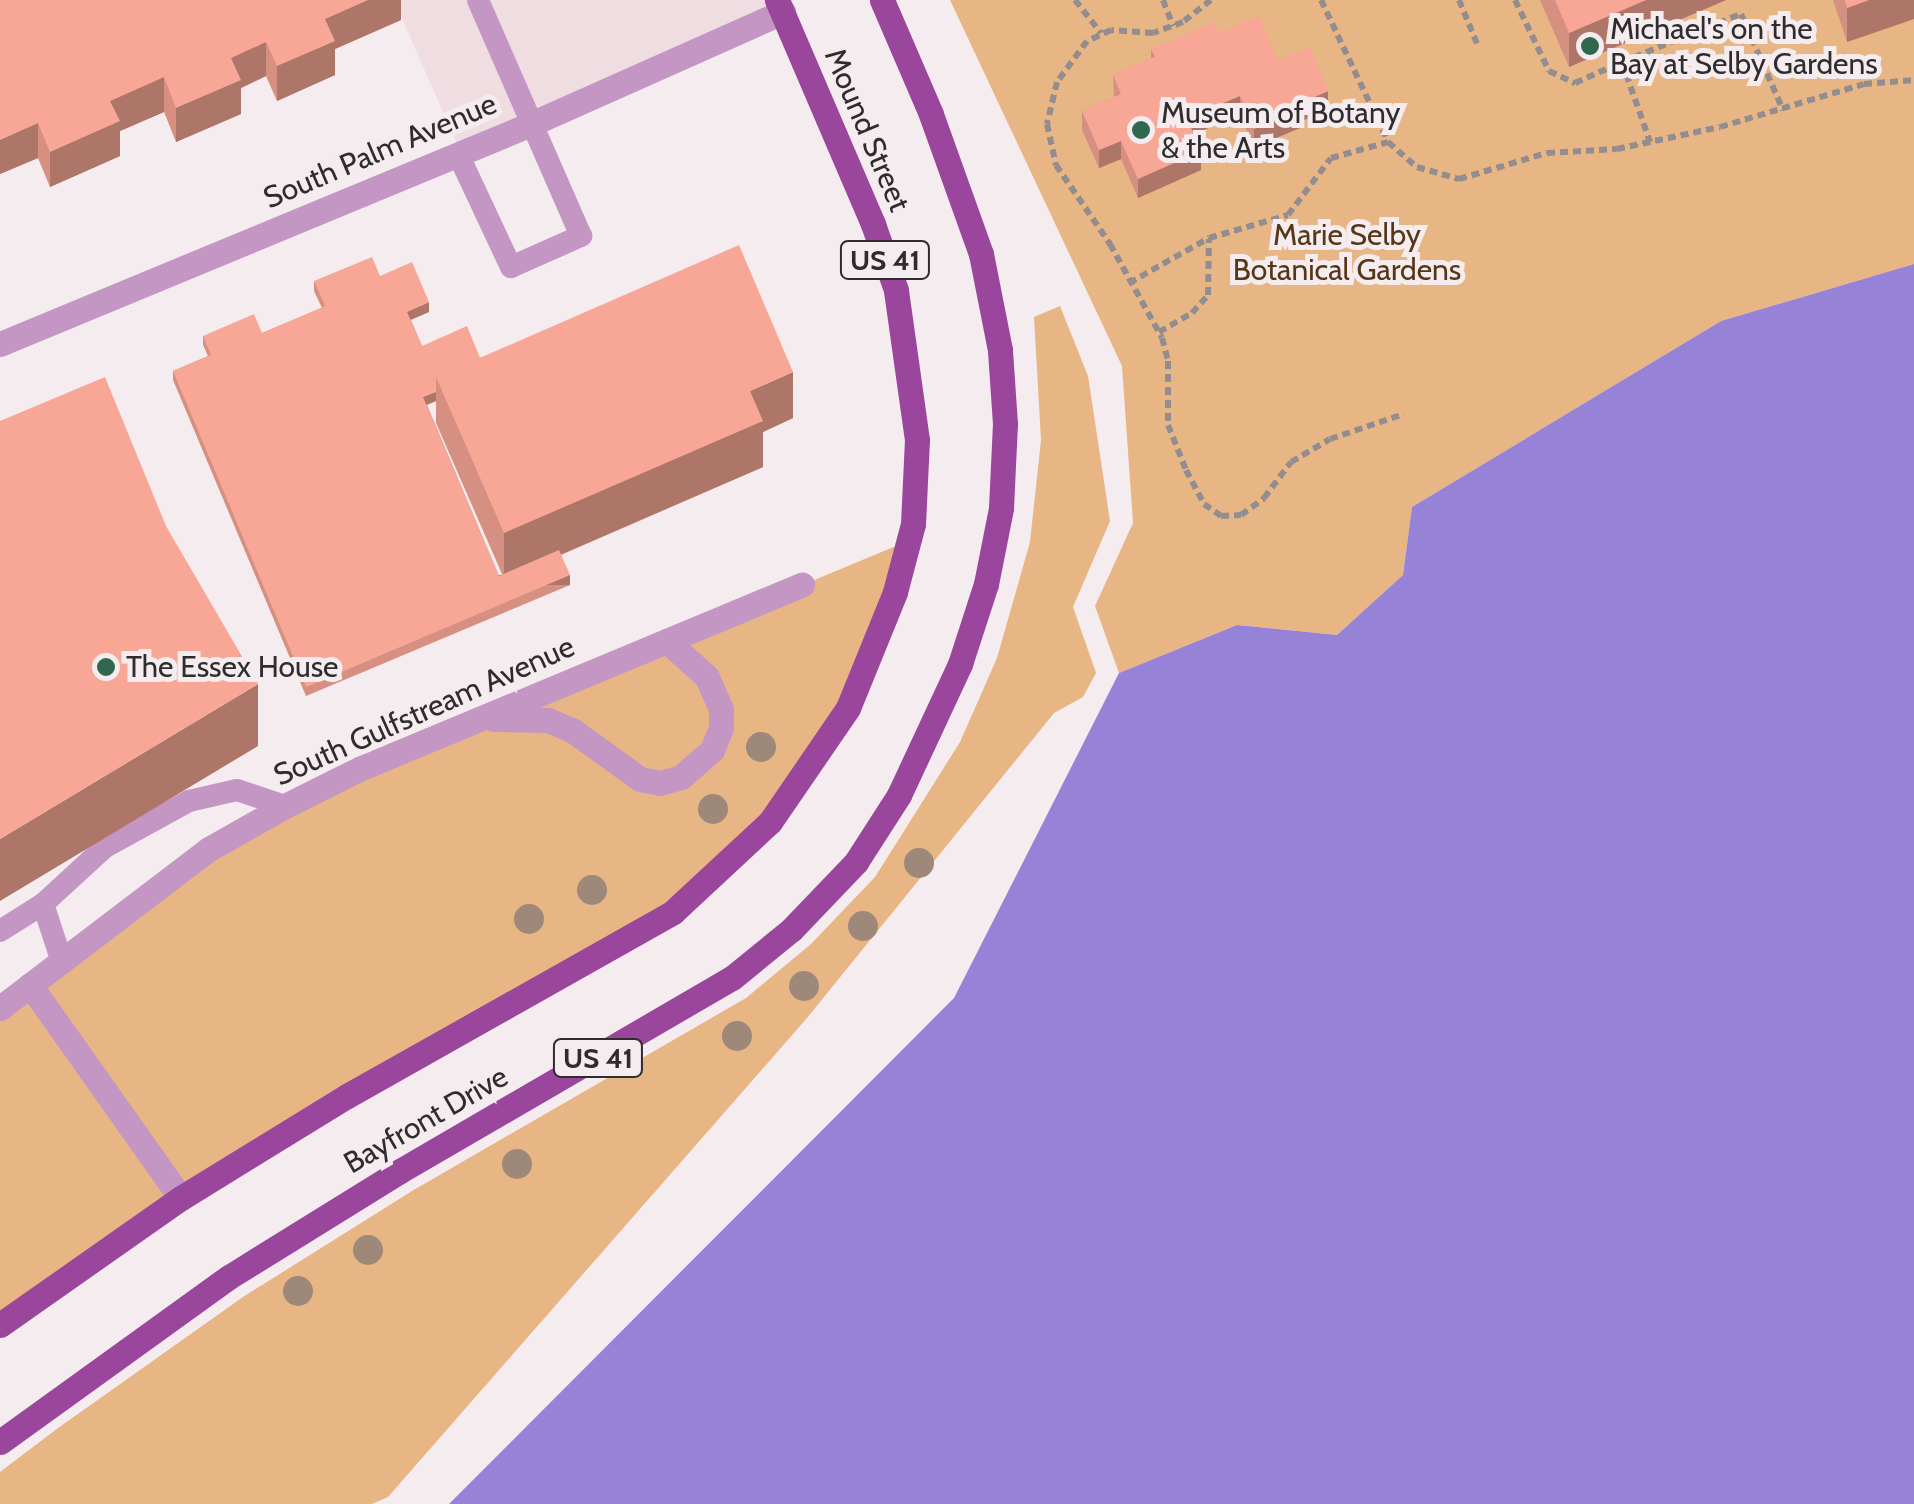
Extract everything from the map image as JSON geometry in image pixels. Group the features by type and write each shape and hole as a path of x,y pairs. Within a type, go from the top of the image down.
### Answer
{"main road":[{"name":"Mound Street","path":"882,0 931,114 981,254 1000,350 1005,424 1001,508"},
{"name":"Mound Street","path":"780,6 896,290 918,440 912,524"},
{"name":"Bayfront Drive","path":"0,1442 229,1277 400,1171 732,978 792,929 856,862 900,795 927,742 960,664 986,584 1001,508"},
{"name":"Bayfront Drive","path":"0,1325 180,1198 347,1096 673,912 725,868 770,822 848,708 890,607 912,524"}],"street":[{"name":"South Palm Avenue","path":"0,344 530,124 780,6"},
{"name":"South Gulfstream Avenue","path":"0,1008 210,848 284,806 358,769 802,585"},
{"path":"480,719 548,720 572,730 640,779 660,783 680,777 712,750 721,728 721,709 707,677 667,641"},
{"path":"30,986 180,1198"}],"lane":[{"path":"458,154 510,267 580,236 478,0"},
{"path":"0,931 43,904 106,847 189,802 237,790 284,806"},
{"path":"43,904 62,962"}],"path":[{"path":"1163,0 1174,26"},
{"path":"1212,0 1164,30 1101,33 1087,42 1058,82 1047,124 1056,164 1110,244 1159,332 1168,361 1168,425 1204,504 1221,516 1240,515 1264,498 1291,462 1330,439 1404,414"},
{"path":"1459,0 1478,46"},
{"path":"1516,0 1548,71 1576,83 1741,14 1782,110"},
{"path":"1077,1 1101,33"},
{"path":"1324,1 1388,142 1418,167 1459,179 1547,153 1650,142 1782,110 1864,84 1913,80 1914,72"},
{"path":"1670,24 1677,42"},
{"path":"1164,30 1171,43"},
{"path":"1622,62 1650,142"},
{"path":"1129,283 1209,238 1288,216 1331,158 1388,142"},
{"path":"1159,332 1192,313 1208,295 1209,238"}],"shaded area":[{"path":"394,0 777,0 783,12 461,153"},
{"path":"1914,264 1914,1504 449,1504 954,998 1119,673 1237,625 1337,635 1403,575 1412,507 1721,321"}],"green space":[{"name":"Marie Selby Botanical Gardens","path":"950,0 1914,0 1914,264 1721,321 1412,507 1403,575 1337,635 1237,625 1119,673 1095,606 1133,523 1122,366"},
{"path":"1060,306 1088,376 1110,521 1073,607 1096,673 1083,697 1054,713 807,1018 388,1497 372,1504 0,1504 0,1472 58,1428 243,1297 412,1191 746,998 811,944 875,877 960,742 997,658 1030,542 1041,440 1034,317"},
{"path":"908,541 874,652 725,868 347,1096 0,1325 0,1008 209,849 359,769"}],"building":[{"path":"0,0 368,0 325,19 335,41 277,66 266,42 231,58 241,80 176,108 164,77 110,101 120,121 50,152 38,123 0,140"},
{"path":"1555,0 1646,0 1569,33"},
{"path":"1845,0 1869,0 1847,8"},
{"path":"1259,16 1278,61 1310,47 1328,91 1298,104 1300,109 1254,129 1240,96 1187,118 1201,151 1138,179 1121,141 1099,150 1082,111 1121,94 1113,75 1155,57 1151,49 1215,22 1219,33"},
{"path":"739,245 793,372 750,391 763,421 504,533 436,377"},
{"path":"372,257 380,276 412,262 429,302 407,312 422,346 467,326 480,358 436,377 436,392 423,397 499,576 559,550 570,575 306,687 173,371 211,355 203,336 254,314 262,333 325,306 314,281"},
{"name":"The Essex House","path":"105,377 166,526 258,684 0,839 0,421"}],"place":[{"name":"Michael's on the Bay at Selby Gardens","path":"1590,46"},
{"name":"Museum of Botany & the Arts","path":"1141,130"},
{"name":"The Essex House","path":"106,667"}]}
